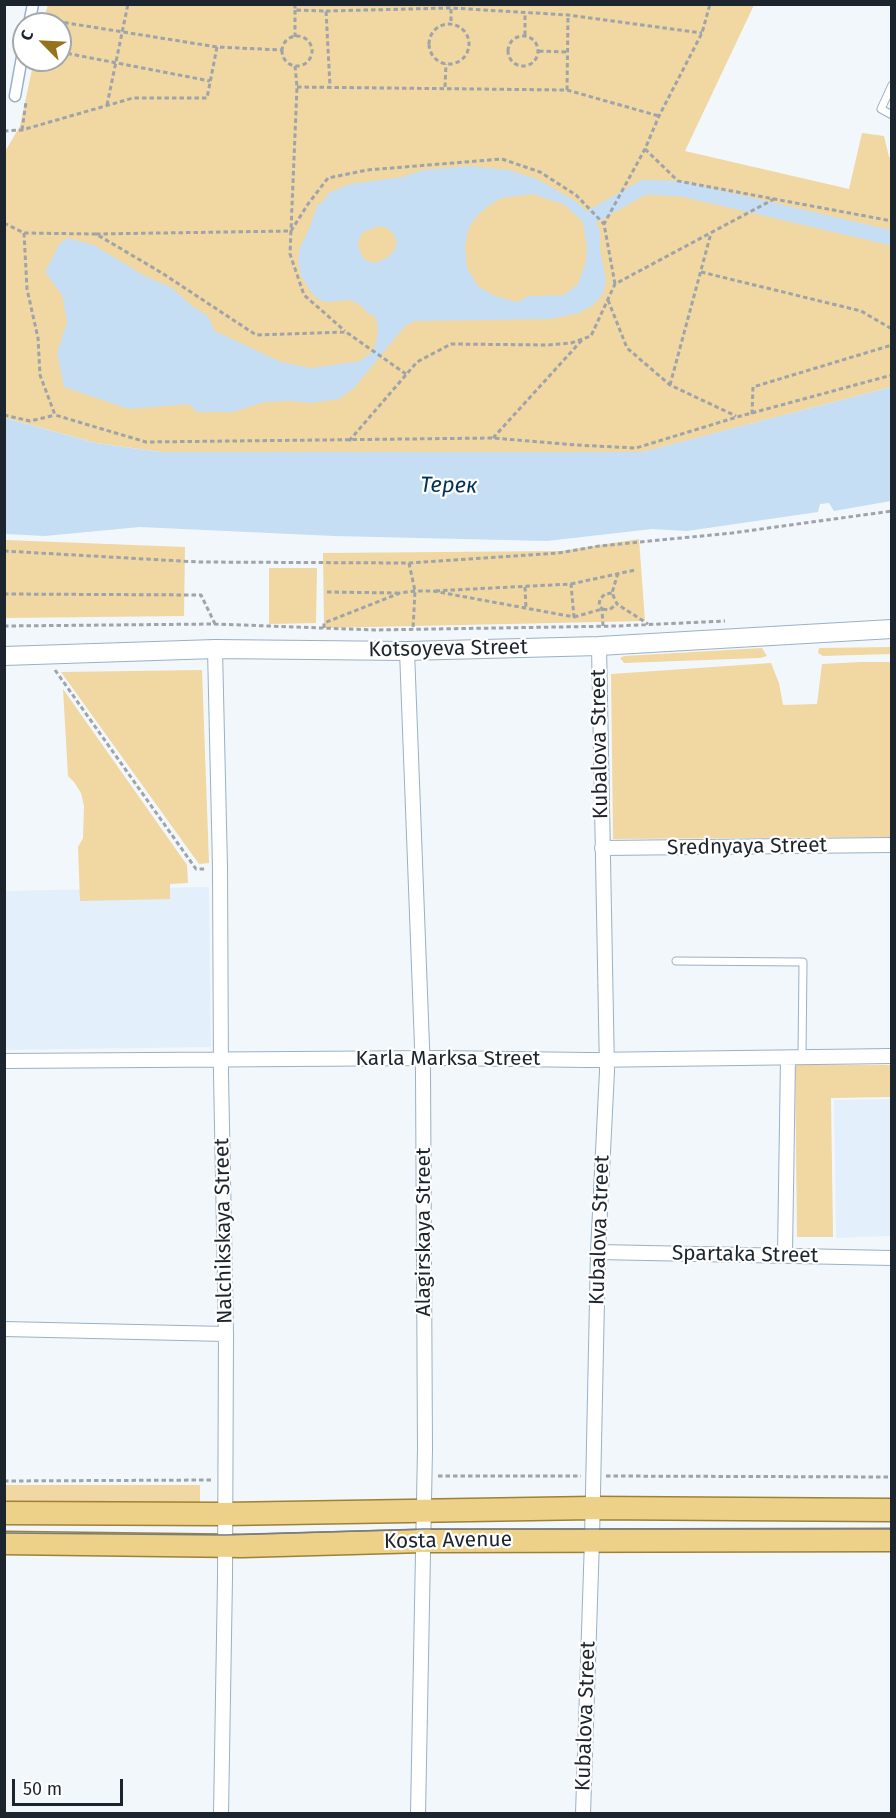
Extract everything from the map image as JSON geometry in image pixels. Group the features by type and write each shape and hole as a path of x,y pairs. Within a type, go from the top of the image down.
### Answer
{"main road":[{"name":"Kosta Avenue","path":"4,1513 225,1514 592,1508 891,1510"},
{"name":"Kosta Avenue","path":"4,1543 225,1546 424,1541 891,1540"}],"street":[{"path":"15,96 19,72"},
{"name":"Kotsoyeva Street","path":"4,656 215,649 407,651 599,646 891,628"},
{"name":"Kubalova Street","path":"584,1814 598,1252 606,1059 599,646"},
{"name":"Nalchikskaya Street","path":"215,649 226,1334 221,1814"},
{"name":"Alagirskaya Street","path":"407,651 422,1059 425,1449 418,1814"},
{"name":"Srednyaya Street","path":"602,848 891,845"},
{"name":"Karla Marksa Street","path":"4,1061 891,1056"},
{"path":"785,1254 788,1058"},
{"name":"Spartaka Street","path":"598,1252 785,1254 891,1258"},
{"path":"4,1329 226,1334"}],"lane":[{"path":"891,85 880,109 891,115"},
{"path":"676,961 803,962 802,1057"}],"path":[{"path":"107,105 128,4"},
{"path":"295,4 295,37"},
{"path":"604,224 645,149 702,33 710,4"},
{"path":"295,10 451,8 568,15 702,33"},
{"path":"451,8 451,25"},
{"path":"326,11 330,86"},
{"path":"525,13 525,35"},
{"path":"567,90 568,15"},
{"path":"72,24 217,47 282,50"},
{"path":"451,25 465,32 470,45 468,53 461,61 456,64 446,64 434,58 429,45 435,31 441,26 451,25"},
{"path":"525,35 535,41 539,51 537,57 528,66 518,65 508,56 508,45 517,37 525,35"},
{"path":"295,37 305,39 312,51 309,61 295,66 285,61 282,50 286,41 295,37"},
{"path":"4,131 22,130 133,98 207,98 217,47"},
{"path":"539,51 567,52"},
{"path":"72,54 210,81"},
{"path":"445,87 446,64"},
{"path":"295,66 297,87 290,254 304,295 346,332 406,374"},
{"path":"297,87 567,90 660,116"},
{"path":"645,149 678,181 891,221"},
{"path":"291,231 328,178 367,170 502,159 540,172 576,195 604,224 615,284 591,336 571,343 547,345 451,344 417,362 349,441"},
{"path":"615,284 774,199"},
{"path":"4,223 24,233 291,231"},
{"path":"24,233 27,289 38,338 40,375 56,415"},
{"path":"670,385 711,233"},
{"path":"96,234 162,273 256,335 346,332"},
{"path":"701,272 861,311 891,329"},
{"path":"608,300 627,348 670,385 737,417"},
{"path":"492,438 583,339"},
{"path":"752,414 753,387 891,345"},
{"path":"4,414 30,421 56,415 146,442 492,438 576,446 636,448 737,417 891,375"},
{"path":"4,551 198,562 409,563 558,553 599,546 732,533 891,511"},
{"path":"409,563 415,591 413,630"},
{"path":"327,592 400,593 571,584 635,570"},
{"path":"618,573 612,593 617,604 649,624"},
{"path":"571,584 574,617"},
{"path":"525,587 526,608"},
{"path":"433,591 574,617 602,609 609,610 617,604"},
{"path":"324,628 324,623 400,593"},
{"path":"603,626 600,599 605,594 612,593"},
{"path":"4,594 201,596 215,624"},
{"path":"4,626 215,624 413,630 730,621"},
{"path":"43,654 196,869 220,868"},
{"path":"433,1476 891,1477"},
{"path":"4,1481 212,1480"}],"shaded area":[{"path":"48,5 754,5 685,151 849,189 862,133 884,136 889,157 891,157 891,387 643,452 161,452 96,443 5,418 6,150 20,126 31,72 72,72 72,12 46,12"},
{"path":"639,539 645,621 324,628 323,553 561,551"},
{"path":"5,540 185,547 184,616 5,618"},
{"path":"269,568 317,568 316,623 269,624"},
{"path":"891,647 891,654 823,656 818,653 819,648"},
{"path":"762,648 767,656 760,658 624,663 620,658 624,656"},
{"path":"891,662 891,837 613,839 611,674 771,663 779,683 783,705 817,704 822,664"},
{"path":"202,670 209,863 199,864 61,672"},
{"path":"63,689 187,865 188,883 170,884 170,899 80,901 78,847 83,838 84,806 81,793 68,776"},
{"path":"209,887 211,1047 5,1050 4,891"},
{"path":"795,1065 891,1065 891,1097 831,1098 833,1237 797,1237"},
{"path":"891,1099 891,1236 836,1238 834,1100"},
{"path":"4,1485 200,1485 200,1504 5,1505"}],"water":[{"path":"469,166 509,170 537,179 575,201 593,216 600,231 600,250 606,280 603,294 593,305 579,313 550,319 415,321 405,326 354,388 339,399 311,403 265,402 232,412 197,412 189,404 129,409 64,387 57,353 67,322 62,295 45,272 60,243 68,238 94,245 143,275 172,288 192,306 208,316 215,331 281,362 311,368 360,361 373,351 378,332 376,317 350,300 327,302 319,300 301,276 298,259 300,247 318,204 323,202 328,193 350,184 401,177 423,170","holes":["533,194 565,205 583,222 587,248 586,261 578,284 564,295 528,296 517,302 495,296 478,286 467,268 465,247 468,229 476,217 488,206 501,198","379,226 393,233 397,242 394,251 385,259 375,263 365,260 359,250 358,241 363,232"]},
{"name":"Терек","path":"891,387 891,501 834,511 829,503 820,504 818,512 687,531 652,529 547,541 334,536 140,527 45,536 5,534 5,418 96,443 161,452 642,452"}],"waterway":[{"path":"593,216 644,187 682,189 892,238"}],"tram line":[{"path":"4,1533 225,1535 424,1529 892,1529"}]}
